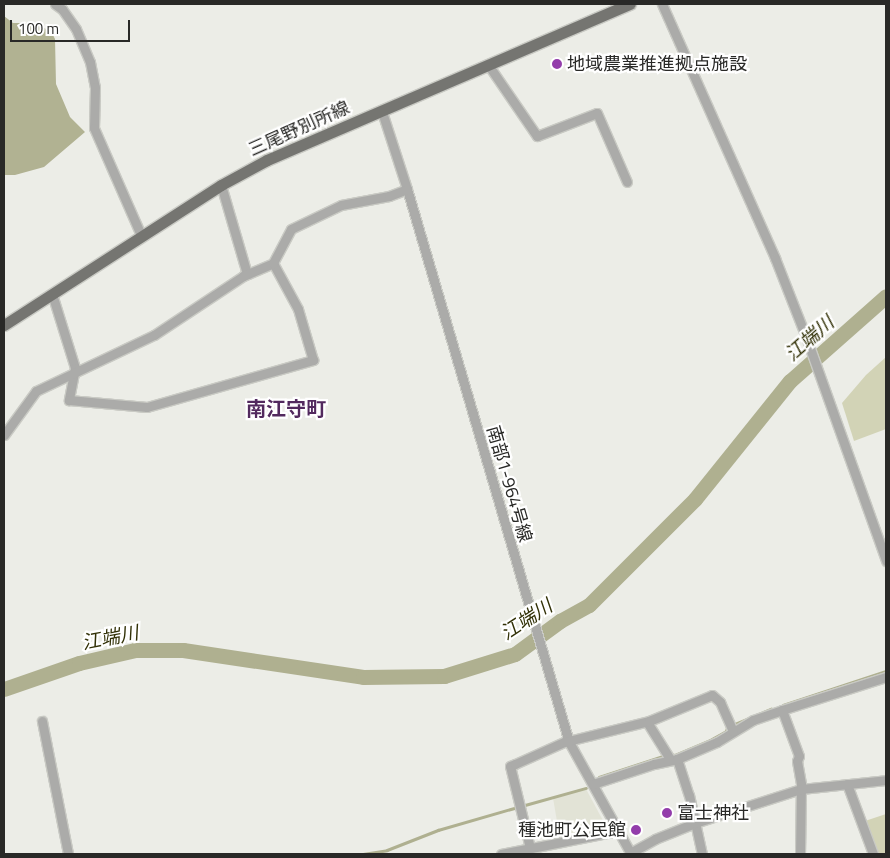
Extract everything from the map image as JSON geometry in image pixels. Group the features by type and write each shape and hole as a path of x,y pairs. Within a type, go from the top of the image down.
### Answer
{"main road":[{"name":"三尾野別所線","path":"4,326 221,184 267,160 630,4"}],"street":[{"path":"55,4 62,9 76,29 90,62 95,87 94,128 141,235"},
{"path":"662,4 771,248 806,337 825,392 882,535 886,561"},
{"path":"489,66 537,136 597,113 627,182"},
{"name":"南部1-964号線","path":"382,112 407,190 569,742 616,831 631,854"},
{"path":"221,184 247,274"},
{"path":"4,436 36,391 154,335 247,274 273,263 291,229 341,205 388,196 407,190"},
{"path":"52,294 75,372 69,400 147,408 313,360 298,309 273,263"},
{"path":"592,784 674,759 717,742 752,720 886,677"},
{"path":"530,848 510,766 569,742 647,722 712,695 720,702 733,731"},
{"path":"782,710 799,756 797,761 801,789 800,854"},
{"path":"42,721 68,854"},
{"path":"647,722 683,773 702,854"},
{"path":"631,854 655,839 695,822 801,789 886,780"},
{"path":"847,784 873,854"},
{"path":"502,854 616,831"}],"shaded area":[{"path":"586,789 607,828 605,831 560,839 553,798"}],"green space":[{"path":"4,16 13,23 37,23 52,33 55,39 56,84 70,117 85,132 44,167 15,175 4,175"},
{"path":"886,357 886,429 854,441 842,403 866,375"},
{"path":"886,814 886,854 877,854 865,821"}],"waterway":[{"name":"江端川","path":"4,689 79,663 135,650 183,650 363,677 444,676 515,654 560,621 589,605 695,499 790,381 886,296"},
{"path":"783,705 886,671"},
{"path":"735,724 771,709"},
{"path":"671,754 675,755 710,740 726,731 727,728"},
{"path":"599,777 663,756"},
{"path":"525,805 586,788"},
{"path":"363,854 387,850 438,830 514,808"}],"place":[{"name":"地域農業推進拠点施設","path":"557,64"},
{"name":"富士神社","path":"667,813"},
{"name":"種池町公民館","path":"636,830"}],"district":[{"name":"南江守町","path":"286,408"}]}
